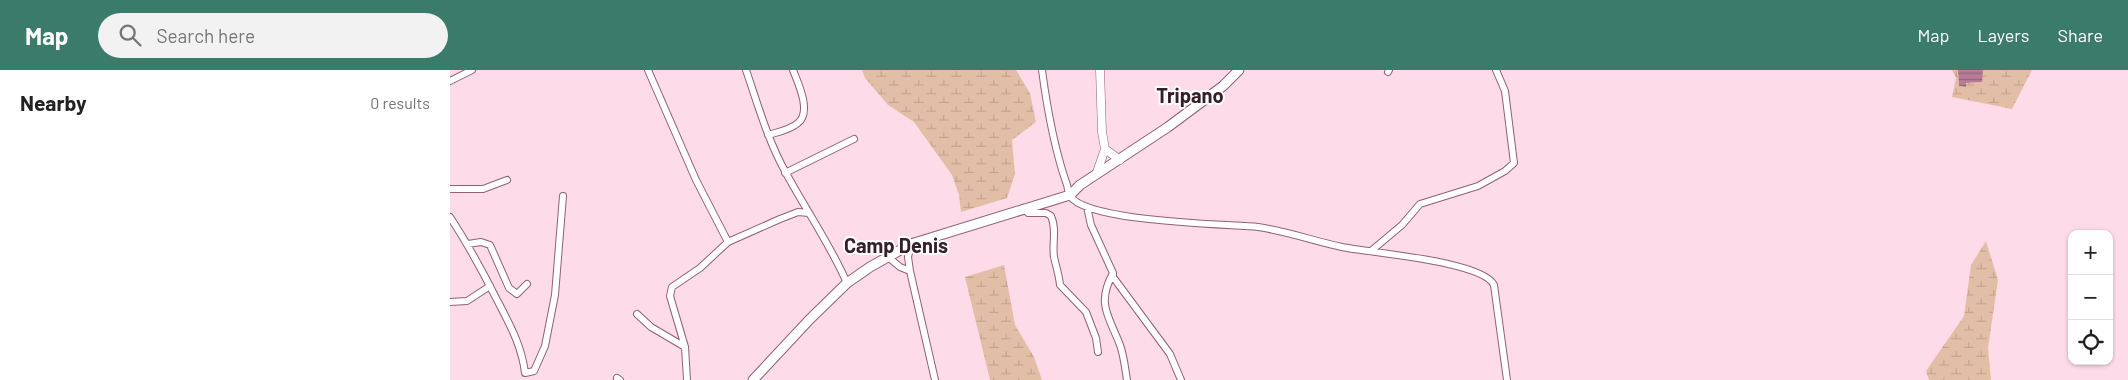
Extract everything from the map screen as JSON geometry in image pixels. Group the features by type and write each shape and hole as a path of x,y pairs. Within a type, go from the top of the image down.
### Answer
{"highway":[{"path":"753,380 847,282 911,244 1070,195 1080,185 1120,160 1207,98 1239,70"}],"main road":[{"path":"1096,175 1105,149 1102,132 1100,70"},
{"path":"1105,149 1120,160"}],"street":[{"path":"450,82 472,70"},
{"path":"648,70 696,180 728,242"},
{"path":"746,70 768,136 785,173 834,253 847,282"},
{"path":"768,136 790,128 803,118 804,111 793,70"},
{"path":"1042,70 1058,156 1070,195 1078,203 1096,211 1142,218 1258,227 1339,246 1444,262 1489,278 1494,285 1507,380"},
{"path":"1372,251 1402,225 1420,204 1478,186 1505,171 1514,162 1505,92 1496,70"},
{"path":"785,173 854,139"},
{"path":"450,189 483,190 507,180"},
{"path":"450,217 468,244 521,350 525,377 534,371 545,346 555,295 563,196"},
{"path":"798,212 804,204"},
{"path":"1087,207 1091,225 1113,273 1113,277 1174,360 1181,380"},
{"path":"1023,208 1028,212 1051,216 1054,226 1054,257 1059,272 1060,285 1086,312 1096,338 1098,352"},
{"path":"687,380 684,347 670,296 672,287 700,268 728,242 798,212 809,213"},
{"path":"468,244 481,242 490,246 509,288 514,293 517,294 522,291 527,284"},
{"path":"911,244 908,257 910,271 935,380"},
{"path":"888,257 910,271"},
{"path":"1113,273 1105,293 1104,306 1121,349 1128,380"},
{"path":"450,302 467,301 490,286"},
{"path":"637,314 651,327 684,347"}],"green space":[{"path":"862,70 1016,70 1030,93 1036,122 1012,140 1015,174 1007,198 961,212 959,195 952,175 914,122 888,105 865,78"},
{"path":"1952,70 1958,70 1959,86 1966,87 1966,83 1981,82 1983,70 2032,70 2012,109 1952,97 1956,78"},
{"path":"1986,241 1998,280 1988,348 1991,380 1929,380 1926,371 1964,316 1971,265"},
{"path":"1004,265 1015,325 1034,357 1042,380 990,380 965,277"}],"shaded area":[{"path":"1958,70 1983,70 1982,82 1966,83 1966,87 1959,86"}],"district":[{"name":"Tripano","path":"1190,96"},
{"name":"Camp Denis","path":"896,246"}]}
